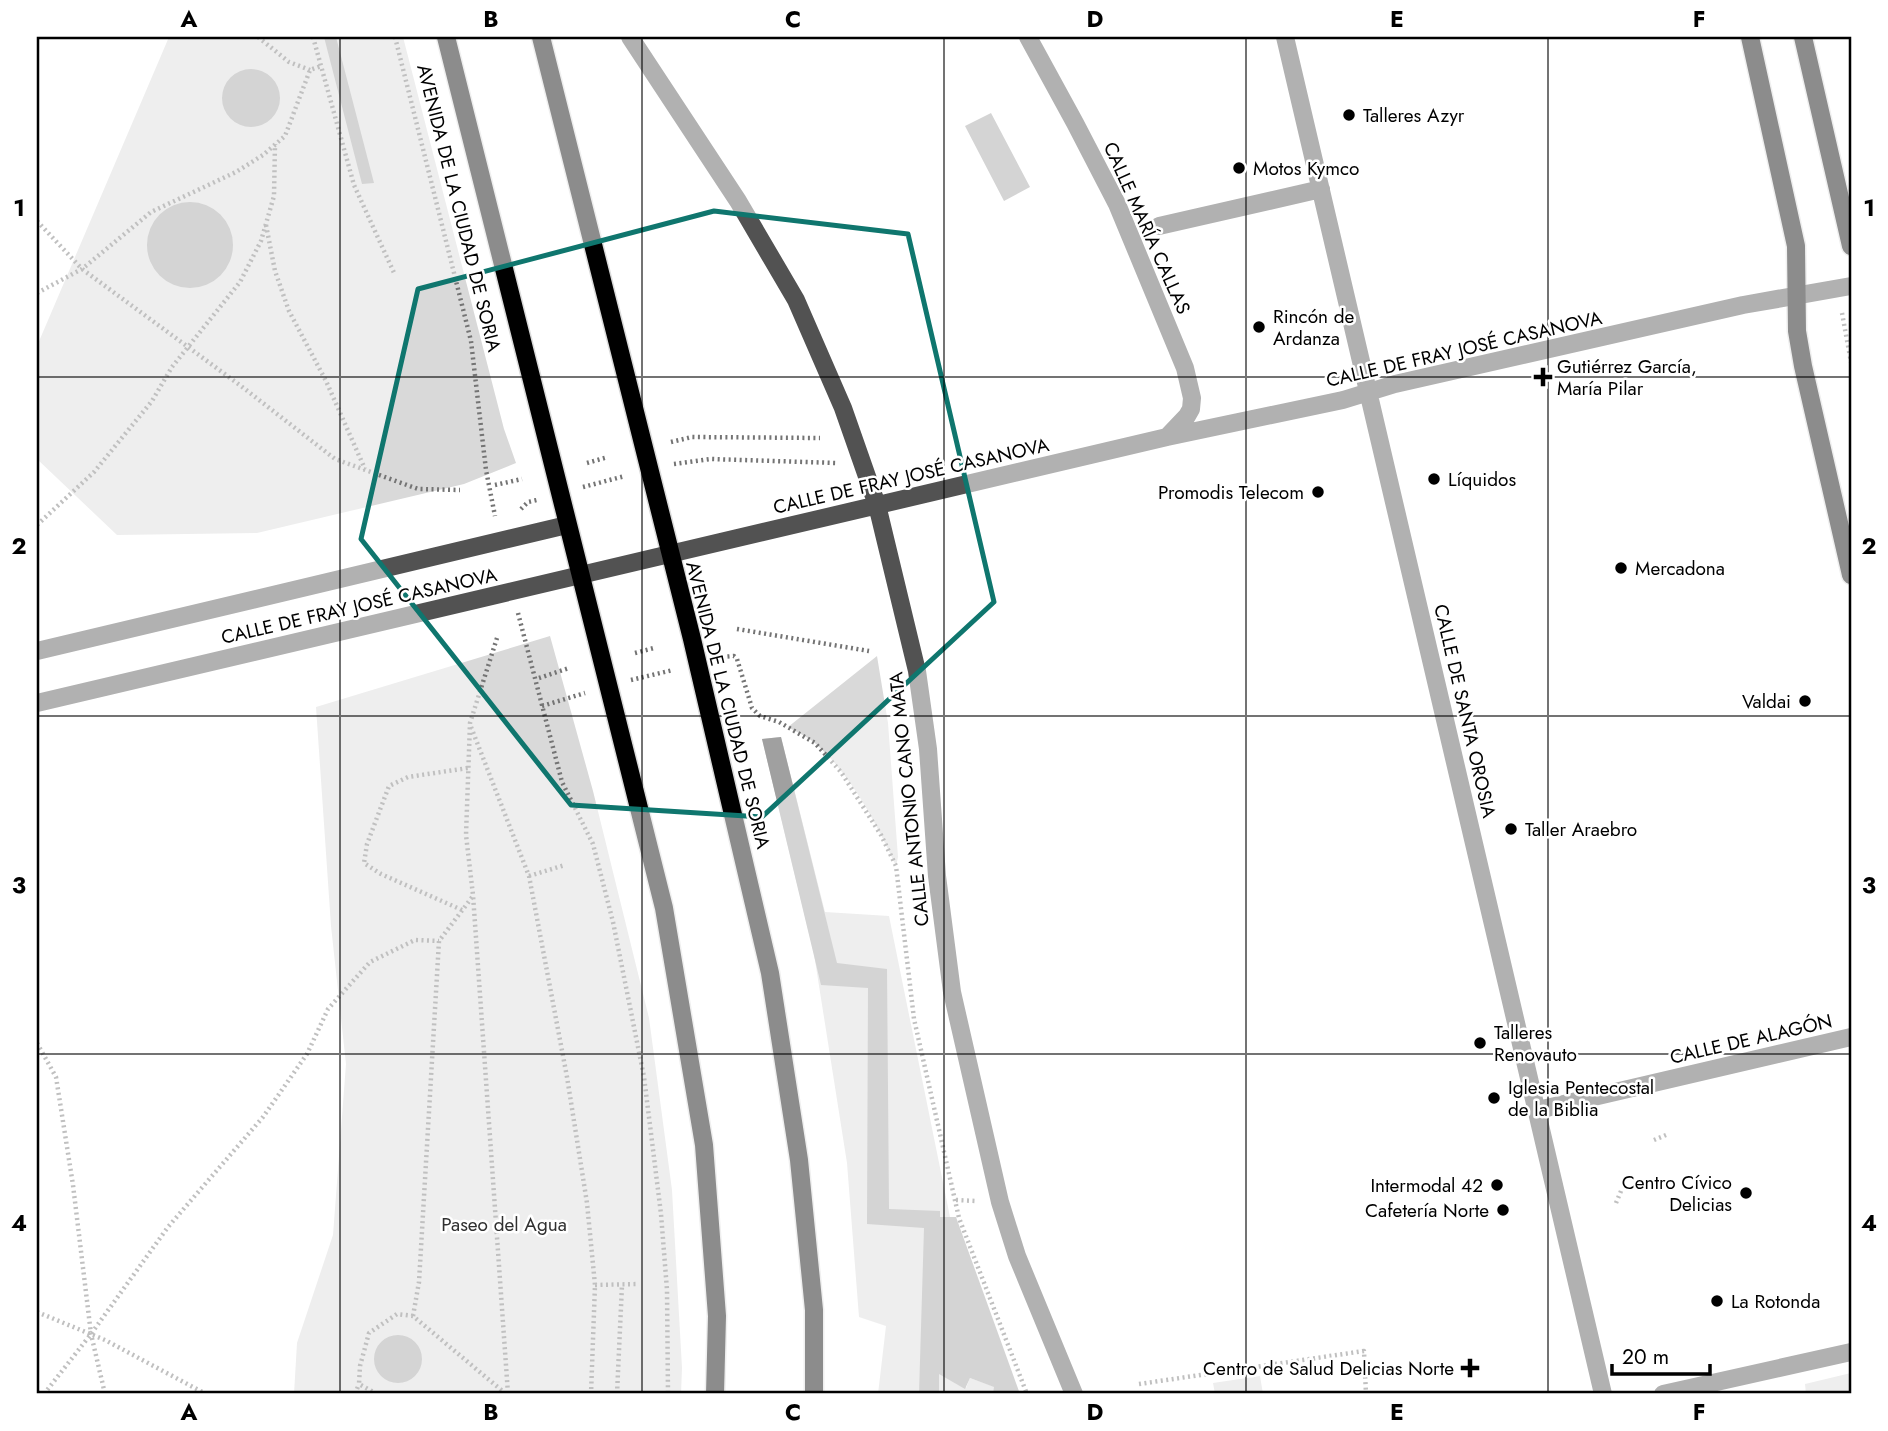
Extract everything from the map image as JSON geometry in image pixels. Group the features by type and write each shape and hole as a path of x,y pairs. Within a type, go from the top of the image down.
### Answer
{"main road":[{"name":"AVENIDA DE LA CIUDAD DE SORIA","path":"541,37 697,664 770,973 799,1160 814,1310 814,1394"},
{"path":"1750,37 1796,246 1797,331 1803,366 1851,575"},
{"path":"1803,37 1851,246"},
{"name":"AVENIDA DE LA CIUDAD DE SORIA","path":"449,40 664,908 704,1145 717,1316 715,1394"}],"street":[{"name":"CALLE ANTONIO CANO MATA","path":"630,37 738,201 796,300 847,419 877,505 917,671 928,749 937,876 952,992 963,1044 1000,1202 1017,1256 1074,1394"},
{"name":"CALLE MARÍA CALLAS","path":"1028,37 1116,204 1185,368 1192,398 1191,409 1167,437"},
{"name":"CALLE DE SANTA OROSIA","path":"1285,37 1603,1394"},
{"path":"1159,226 1321,190"},
{"name":"CALLE DE FRAY JOSÉ CASANOVA","path":"37,703 1167,437 1368,394 1395,384 1796,294 1851,286"},
{"name":"CALLE DE FRAY JOSÉ CASANOVA","path":"37,651 567,525"},
{"name":"CALLE DE ALAGÓN","path":"1538,1110 1851,1037"},
{"path":"1664,1394 1851,1352"}],"path":[{"path":"258,37 289,62 310,70 321,66"},
{"path":"313,37 354,186 395,275"},
{"name":"AVENIDA DE LA CIUDAD DE SORIA","path":"395,37 471,341 485,470 495,514"},
{"path":"37,293 82,269 151,212 236,172 285,136 310,70"},
{"path":"37,525 94,472 152,401 172,367 240,282 261,241 275,195 275,144"},
{"path":"37,221 82,269 335,459 418,489 460,490"},
{"path":"266,225 275,271 289,311 326,381 365,470"},
{"path":"671,442 692,437 820,439"},
{"path":"587,463 608,457"},
{"name":"CALLE DE FRAY JOSÉ CASANOVA","path":"677,463 711,460 845,464"},
{"path":"495,485 522,479"},
{"path":"520,619 562,782 593,844 613,922 644,1077 662,1214 667,1290 668,1394"},
{"path":"737,629 869,650"},
{"path":"497,638 470,723 466,835 473,895 507,1394"},
{"path":"635,653 654,648"},
{"path":"542,706 607,686 734,656 741,665 752,708 760,716 788,727 815,743 841,772 881,835 896,866 914,1019 959,1218 1027,1394"},
{"path":"539,678 569,668"},
{"path":"470,723 529,876 567,1077 587,1203 595,1285 591,1394"},
{"path":"462,910 381,874 364,863 367,844 389,786 408,778 468,768"},
{"path":"529,876 565,865"},
{"path":"413,1315 419,1282 439,941 473,895"},
{"path":"44,1394 169,1227 263,1117 307,1054 328,1009 370,961 415,940 439,941"},
{"path":"37,1042 56,1077 73,1185 91,1334 105,1394"},
{"path":"1654,1139 1666,1135"},
{"path":"1616,1203 1620,1191"},
{"path":"956,1200 984,1202"},
{"path":"595,1285 639,1284"},
{"path":"617,1394 622,1285"},
{"path":"37,1312 91,1334 206,1394"},
{"path":"355,1394 369,1333 397,1314 413,1315 507,1394"},
{"path":"1139,1384 1364,1351 1366,1394"},
{"path":"359,1384 377,1394"}],"highlighted area":[{"path":"714,211 908,234 994,602 762,817 571,805 361,539 418,289"}],"green space":[{"path":"169,37 403,37 504,429 516,463 464,484 257,533 117,535 37,459 37,346"},
{"name":"Paseo del Agua","path":"550,636 593,791 649,1018 672,1190 682,1368 681,1394 294,1394 297,1343 333,1235 346,1064 331,926 316,707"},
{"path":"877,656 888,723 898,857 896,866 852,785 816,744 788,727"},
{"path":"781,737 825,912 889,916 950,1217 940,1217 966,1388 970,1378 995,1387 993,1394 878,1394 886,1326 859,1317 847,1163 814,954 762,739"},
{"path":"1851,1373 1851,1394 1806,1394 1805,1384"},
{"path":"1260,1376 1263,1394 1215,1394 1213,1383"}],"shaded area":[{"path":"324,37 336,37 374,183 362,184"},
{"path":"245,69 257,69 272,77 280,92 280,104 272,119 257,127 245,127 230,119 222,104 222,92 230,77"},
{"path":"991,113 1030,187 1004,201 965,126"},
{"path":"190,202 214,209 226,221 233,245 226,269 214,281 190,288 166,281 154,269 147,245 154,221 166,209"},
{"path":"781,737 837,963 887,969 889,1209 940,1211 940,1217 956,1217 1020,1394 993,1394 994,1387 970,1378 965,1389 939,1374 939,1394 919,1394 924,1228 867,1224 868,988 821,985 762,739"},
{"path":"398,1335 415,1342 422,1359 415,1376 398,1383 381,1376 374,1359 381,1342"}],"place":[{"name":"Talleres Azyr","path":"1349,115"},
{"name":"Motos Kymco","path":"1239,168"},
{"name":"Rincón de Ardanza","path":"1259,327"},
{"name":"Gutiérrez García, María Pilar","path":"1543,377"},
{"name":"Líquidos","path":"1434,479"},
{"name":"Promodis Telecom","path":"1318,492"},
{"name":"Mercadona","path":"1621,568"},
{"name":"Valdai","path":"1805,701"},
{"name":"Taller Araebro","path":"1511,829"},
{"name":"Talleres Renovauto","path":"1480,1043"},
{"name":"Iglesia Pentecostal de la Biblia","path":"1494,1098"},
{"name":"Intermodal 42","path":"1497,1185"},
{"name":"Centro Cívico Delicias","path":"1746,1193"},
{"name":"Cafetería Norte","path":"1503,1210"},
{"name":"La Rotonda","path":"1717,1301"},
{"name":"Centro de Salud Delicias Norte","path":"1470,1368"}]}
